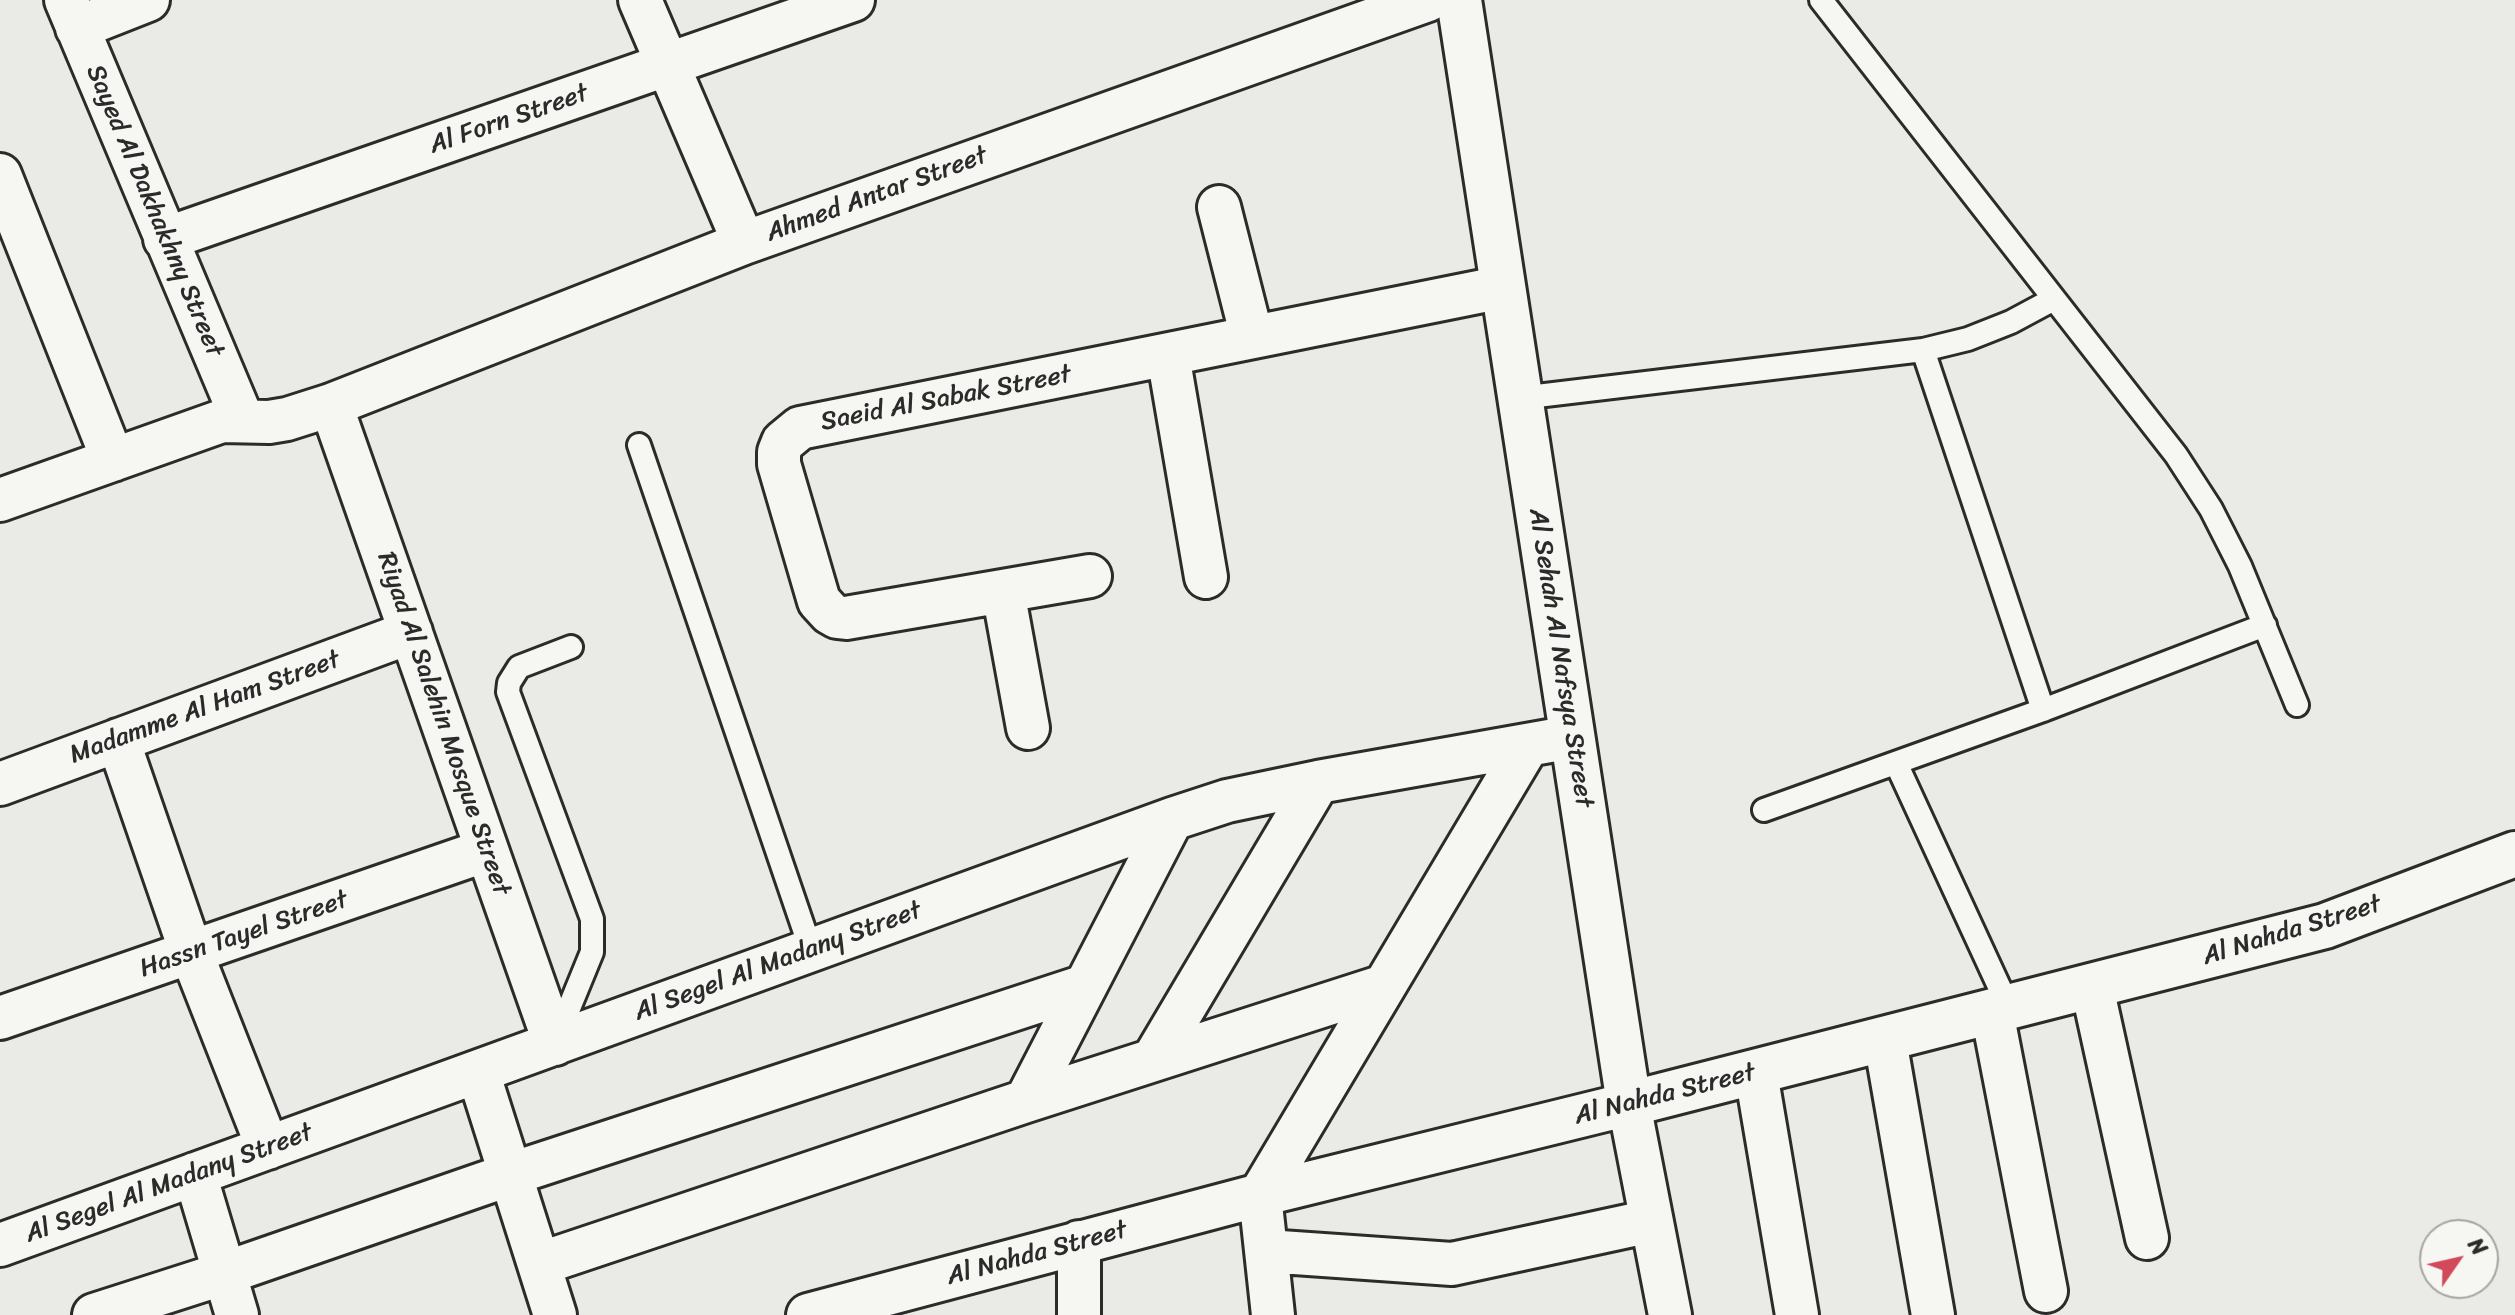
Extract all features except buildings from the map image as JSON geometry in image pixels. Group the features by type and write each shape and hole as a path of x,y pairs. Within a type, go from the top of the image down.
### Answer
{"main road":[{"name":"Al Sehah Al Nafsya Street","path":"1459,0 1629,1104"},
{"name":"Al Nahda Street","path":"1629,1104 2325,926 2515,854"}],"street":[{"path":"72,14 148,0"},
{"path":"640,0 744,243"},
{"name":"Al Forn Street","path":"165,239 853,0"},
{"name":"Ahmed Antar Street","path":"0,500 222,421 287,419 331,405 744,243 1428,0"},
{"name":"Sayed Al Dakhakhny Street","path":"72,14 243,421"},
{"path":"0,175 113,460"},
{"path":"1219,207 1252,337"},
{"name":"Saeid Al Sabak Street","path":"1090,576 846,618 830,613 819,601 779,464 783,442 800,428 1503,287"},
{"path":"1168,355 1206,577"},
{"name":"Riyad Al Salehin Mosque Street","path":"331,405 555,1044"},
{"path":"1003,591 1028,728"},
{"name":"Madamme Al Ham Street","path":"0,784 411,632"},
{"name":"Al Segel Al Madany Street","path":"0,1245 1227,801 1572,737"},
{"path":"118,740 191,952 268,1148"},
{"path":"1273,1315 1260,1195 1528,745"},
{"path":"1153,1060 1318,782"},
{"path":"1026,1101 1172,819"},
{"name":"Hassn Tayel Street","path":"0,1018 487,850"},
{"path":"94,1315 511,1174 1085,986"},
{"path":"539,1264 1026,1101 1384,986"},
{"path":"2092,987 2147,1238"},
{"path":"2001,1010 2046,1291"},
{"path":"1885,1040 1933,1315"},
{"path":"478,1072 555,1315"},
{"path":"1756,1073 1797,1315"},
{"name":"Al Nahda Street","path":"808,1315 1260,1195 1629,1104"},
{"name":"Al Sehah Al Nafsya Street","path":"1629,1104 1670,1315"},
{"path":"195,1174 237,1315"},
{"path":"1266,1251 1452,1264 1651,1221"},
{"path":"1079,1242 1079,1315"}],"lane":[{"path":"1821,0 2052,300 2176,455 2211,509 2240,566 2297,705"},
{"path":"1520,398 1923,350 1997,328 2052,300"},
{"path":"1923,350 2043,710"},
{"path":"639,445 811,950"},
{"path":"1764,810 2043,710 2265,625"},
{"path":"555,1044 592,952 592,919 508,692 509,683 519,667 571,647"},
{"path":"1896,763 2001,1010"}]}
